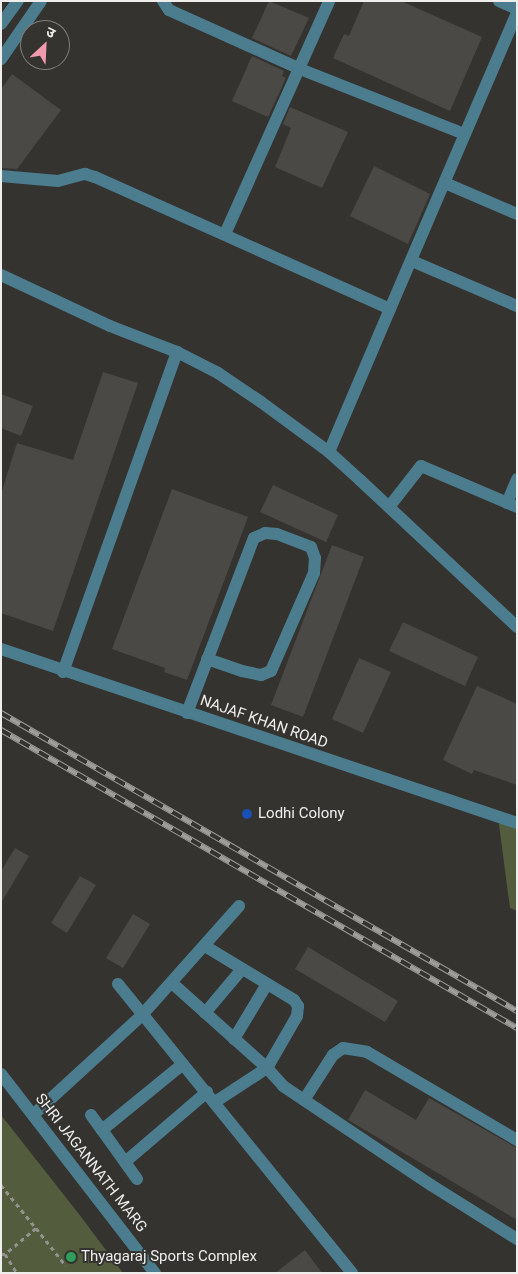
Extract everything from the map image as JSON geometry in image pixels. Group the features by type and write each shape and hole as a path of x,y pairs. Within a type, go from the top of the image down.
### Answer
{"street":[{"path":"1,24 18,1"},
{"path":"1,59 41,1"},
{"path":"163,1 169,10 300,69 464,134"},
{"path":"226,234 329,1"},
{"path":"329,452 517,11 499,1"},
{"path":"1,176 58,181 85,174 95,177 390,309"},
{"path":"445,183 517,214"},
{"path":"412,261 517,306"},
{"path":"1,275 110,326 177,352 218,373 329,452 517,627"},
{"path":"63,672 177,352"},
{"path":"389,507 421,466 512,505 517,480"},
{"path":"187,713 254,538 265,533 277,534 311,547 315,558 314,574 271,671 261,675 242,671 208,659"},
{"name":"NAJAF KHAN ROAD","path":"1,649 63,672 517,823"},
{"path":"32,1115 142,1015 239,906"},
{"path":"125,1162 211,1097 267,1068 297,1016 298,1006 294,1000 205,946"},
{"path":"205,1013 242,969"},
{"path":"172,983 267,1068 283,1086 517,1239"},
{"path":"118,984 352,1273"},
{"path":"234,1039 267,984"},
{"path":"304,1100 333,1055 343,1048 366,1052 517,1140"},
{"path":"102,1130 183,1064"},
{"name":"SHRI JAGANNATH MARG","path":"1,1074 155,1273"},
{"path":"91,1115 137,1179"}],"path":[{"path":"1,1185 66,1266"},
{"path":"17,1273 3,1254 36,1228"}],"green space":[{"path":"498,817 517,823 517,911 510,908"},
{"path":"1,1115 82,1218 123,1273 1,1273"}],"building":[{"path":"269,1 309,18 291,56 252,38"},
{"path":"364,1 401,1 482,37 450,111 333,58 344,34 349,36"},
{"path":"252,56 284,71 282,76 286,78 268,117 232,101"},
{"path":"12,74 61,110 17,169 1,168 1,89"},
{"path":"290,107 348,132 322,188 275,167 291,128 283,124"},
{"path":"374,166 430,194 408,244 350,216"},
{"path":"103,372 138,383 53,631 1,613 1,494 17,443 73,460"},
{"path":"1,394 33,406 21,436 1,428"},
{"path":"273,485 338,515 326,542 260,512"},
{"path":"172,489 248,517 187,680 164,672 165,668 112,649"},
{"path":"332,545 364,557 303,717 271,705"},
{"path":"403,622 478,657 465,686 389,651"},
{"path":"359,658 391,672 363,733 332,719"},
{"path":"477,686 517,704 517,785 474,770 472,774 443,760"},
{"path":"15,848 29,856 1,903 1,871"},
{"path":"80,876 96,885 67,933 51,923"},
{"path":"133,914 150,924 123,968 106,958"},
{"path":"308,947 398,1001 385,1022 295,969"},
{"path":"365,1090 416,1120 429,1098 517,1148 517,1220 348,1120"},
{"path":"305,1250 322,1273 275,1273"}],"railway":[{"path":"1,713 517,1011"},
{"path":"1,730 517,1028"}],"place":[{"name":"Lodhi Colony","path":"247,814"},
{"name":"Thyagaraj Sports Complex","path":"71,1257"}]}
